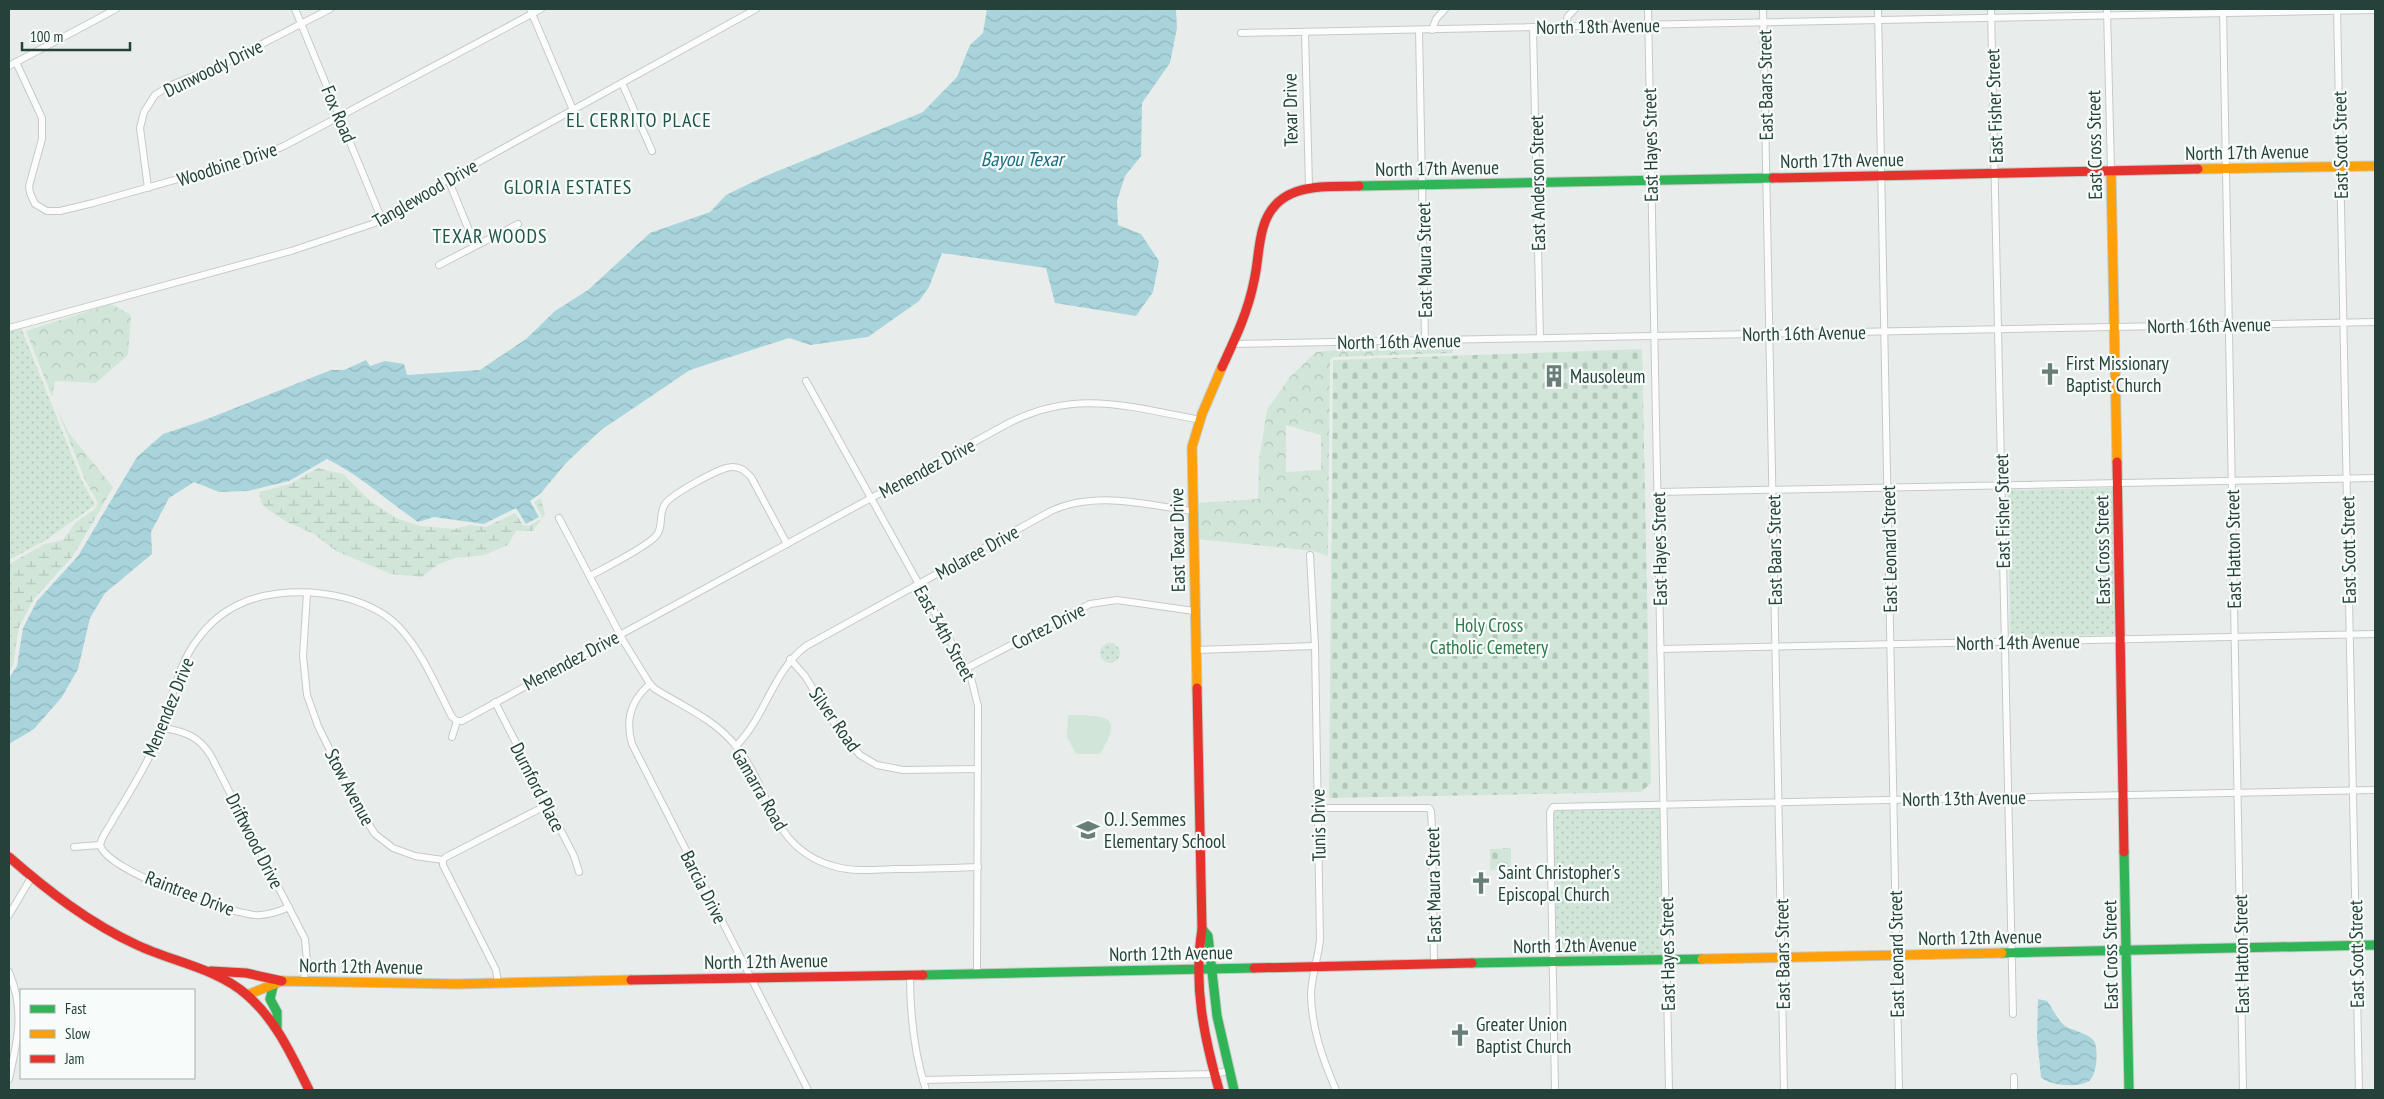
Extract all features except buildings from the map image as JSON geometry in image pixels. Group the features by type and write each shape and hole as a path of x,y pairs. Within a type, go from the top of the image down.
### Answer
{"street":[{"path":"9,66 116,9"},
{"name":"Fox Road","path":"295,9 382,220"},
{"name":"Dunwoody Drive","path":"148,188 140,128 144,112 156,95 169,86 221,65 330,9"},
{"name":"Woodbine Drive","path":"16,62 42,118 42,139 29,186 30,193 35,204 47,211 60,211 263,155 340,116 531,11 541,9"},
{"name":"Tanglewood Drive","path":"9,328 291,251 382,220 448,179 756,9"},
{"path":"1432,30 1436,19 1445,9"},
{"path":"1565,27 1568,16 1575,9"},
{"name":"East Hayes Street","path":"1648,9 1669,1090"},
{"name":"East Baars Street","path":"1763,9 1784,1090"},
{"name":"East Leonard Street","path":"1878,9 1899,1090"},
{"name":"East Fisher Street","path":"1991,9 2013,1014"},
{"name":"East Scott Street","path":"2337,10 2359,1090"},
{"name":"North 18th Avenue","path":"1241,33 1992,18 2107,12 2375,10"},
{"path":"531,11 573,110"},
{"name":"East Hatton Street","path":"2223,11 2243,1090"},
{"name":"East Cross Street","path":"2107,12 2129,1090"},
{"name":"East Anderson Street","path":"1534,28 1540,338"},
{"name":"East Maura Street","path":"1419,30 1425,340"},
{"name":"Texar Drive","path":"1305,32 1309,187"},
{"path":"622,83 652,151"},
{"name":"North 17th Avenue","path":"1309,187 2375,166"},
{"path":"448,179 475,245"},
{"name":"East Texar Drive","path":"1202,929 1192,447 1251,294 1261,236 1267,217 1286,197 1309,187"},
{"path":"439,265 518,224"},
{"name":"North 16th Avenue","path":"1233,344 2375,322"},
{"name":"East 34th Street","path":"806,381 973,682 978,706 977,973"},
{"name":"Menendez Drive","path":"100,845 145,766 162,728 180,670 196,642 208,626 227,610 249,600 307,593 330,594 356,601 381,613 397,625 419,655 452,717 457,721 462,721 1020,417 1052,406 1100,402 1201,420"},
{"path":"590,576 656,536 661,524 663,508 671,498 720,470 731,467 742,469 751,477 787,544"},
{"path":"1658,492 2375,478"},
{"name":"Molaree Drive","path":"736,746 758,718 777,678 790,659 815,640 1051,511 1074,502 1103,499 1192,511"},
{"name":"Gamarra Road","path":"559,518 620,634 650,684 655,689 703,716 736,746 756,776 780,828 800,849 822,862 858,870 978,868"},
{"name":"Tunis Drive","path":"1310,555 1315,646 1320,940 1311,992 1312,1008 1321,1049 1336,1090"},
{"name":"Stow Avenue","path":"307,593 303,656 307,695 318,726 360,811 375,834 393,848 415,856 444,860"},
{"name":"Cortez Drive","path":"966,669 1090,604 1117,600 1194,611"},
{"name":"North 14th Avenue","path":"1660,649 2375,634"},
{"path":"1196,650 1315,646"},
{"name":"Silver Road","path":"790,659 805,676 849,744 867,760 891,769 903,770 978,769"},
{"name":"Barcia Drive","path":"650,684 637,697 630,714 628,724 632,744 808,1090"},
{"name":"Durnford Place","path":"495,702 574,856 579,872"},
{"path":"452,737 457,721"},
{"name":"Driftwood Drive","path":"162,728 184,731 200,740 205,747 289,907 306,945 307,962 303,983"},
{"name":"North 13th Avenue","path":"1553,962 1550,812 1553,807 2375,790"},
{"path":"498,983 496,970 443,865 444,860 446,857 547,806"},
{"name":"East Maura Street","path":"1318,808 1429,808 1432,828 1434,963"},
{"path":"74,847 100,845"},
{"name":"Raintree Drive","path":"100,845 103,851 131,870 193,898 220,907 257,915 277,912 289,907"},
{"path":"9,857 32,878 75,910 114,934 155,953 201,970 231,984 247,995 277,1028 309,1090"},
{"path":"9,915 32,878"},
{"path":"1202,929 1208,936 1217,1016 1228,1071 1234,1090"},
{"path":"1202,929 1197,969 1202,1015 1219,1090"},
{"name":"North 12th Avenue","path":"247,995 278,982 498,983 2375,945"},
{"path":"1553,962 1555,1090"},
{"path":"201,970 246,974 278,982 270,999 277,1012 277,1028"},
{"path":"9,972 20,1005 19,1034 9,1079"},
{"path":"910,975 912,1019 922,1080 926,1090"},
{"path":"922,1080 1214,1074 1228,1071"},
{"path":"2014,1077 2014,1090"}],"green space":[{"path":"111,304 131,315 128,355 96,383 55,381 52,397 26,331"},
{"path":"20,325 82,481 95,505 46,540 9,560 9,328"},
{"path":"1453,343 1453,353 1333,357 1330,360 1328,556 1313,551 1197,539 1197,503 1258,499 1259,460 1267,410 1289,378 1316,352 1394,344","holes":["1286,425 1321,435 1321,470 1286,472"]},
{"name":"Holy Cross Catholic Cemetery","path":"1642,349 1651,783 1641,792 1329,798 1333,360"},
{"path":"57,409 69,433 113,487 100,510 95,509 98,503 85,480"},
{"path":"318,468 343,474 370,501 398,519 421,526 454,529 470,525 486,527 515,513 523,525 528,526 541,519 542,516 534,502 541,498 545,514 533,531 516,531 508,545 484,555 455,558 437,565 422,577 391,574 336,551 314,534 285,521 262,505 259,492 290,484"},
{"path":"2113,488 2114,635 2010,637 2008,490"},
{"path":"95,509 100,510 73,556 34,599 19,627 13,665 9,672 9,564 45,544 63,540 76,522"},
{"path":"1110,643 1117,646 1120,653 1117,660 1110,663 1103,660 1100,653 1103,646"},
{"path":"1068,715 1107,719 1111,724 1111,731 1108,741 1100,754 1076,754 1067,737"},
{"path":"1664,805 1667,959 1553,962 1551,809"},
{"path":"1511,848 1511,869 1490,870 1490,849"}],"water":[{"name":"Bayou Texar","path":"987,9 1176,9 1177,28 1170,63 1142,103 1141,156 1125,176 1117,201 1118,225 1141,234 1159,261 1153,292 1136,316 1055,303 1046,268 942,253 929,287 919,301 868,337 810,345 789,338 690,370 601,430 566,463 541,493 530,501 539,517 526,524 516,508 484,524 434,517 418,522 362,480 327,459 289,481 248,491 219,492 194,482 169,498 151,532 152,554 105,593 90,618 78,669 62,697 34,729 9,744 9,678 17,666 23,628 37,601 78,556 137,457 163,434 202,421 331,370 344,370 366,360 370,366 385,361 404,364 407,375 480,370 526,339 555,311 588,290 650,233 710,212 726,195 763,177 923,112 957,77 970,45 983,33"},
{"path":"2038,999 2047,1001 2065,1026 2090,1037 2095,1043 2097,1057 2094,1074 2089,1081 2079,1085 2065,1085 2045,1080 2041,1077 2037,1038"}],"traffic: fast":[{"path":"1359,186 1773,178"},
{"path":"2124,852 2129,1090"},
{"path":"1202,929 1208,936 1217,1016 1234,1090"},
{"path":"2002,953 2375,945"},
{"path":"1472,963 1702,959"},
{"path":"923,975 1254,968"},
{"path":"274,983 270,999 277,1012 277,1028"}],"traffic: slow":[{"path":"2198,169 2375,166"},
{"path":"2111,171 2117,462"},
{"path":"1197,688 1192,447 1202,414 1222,367"},
{"path":"1702,959 2002,953"},
{"path":"247,995 282,981 457,984 631,980"}],"traffic: jam":[{"path":"1773,178 2198,169"},
{"path":"1222,367 1241,325 1248,304 1255,275 1261,234 1269,213 1278,202 1302,190 1359,186"},
{"path":"2117,462 2124,852"},
{"path":"1197,688 1202,929 1199,991 1205,1031 1219,1090"},
{"path":"9,857 54,894 102,927 151,951 222,978 247,995 275,1027 309,1090"},
{"path":"1254,968 1472,963"},
{"path":"211,971 246,973 282,981"},
{"path":"631,980 923,975"}],"place":[{"name":"First Missionary Baptist Church","path":"2050,374"},
{"name":"Mausoleum","path":"1554,376"},
{"name":"O. J. Semmes Elementary School","path":"1088,830"},
{"name":"Saint Christopher's Episcopal Church","path":"1481,883"},
{"name":"Greater Union Baptist Church","path":"1460,1035"}],"district":[{"name":"EL CERRITO PLACE","path":"639,120"},
{"name":"GLORIA ESTATES","path":"568,187"},
{"name":"TEXAR WOODS","path":"490,236"}]}
